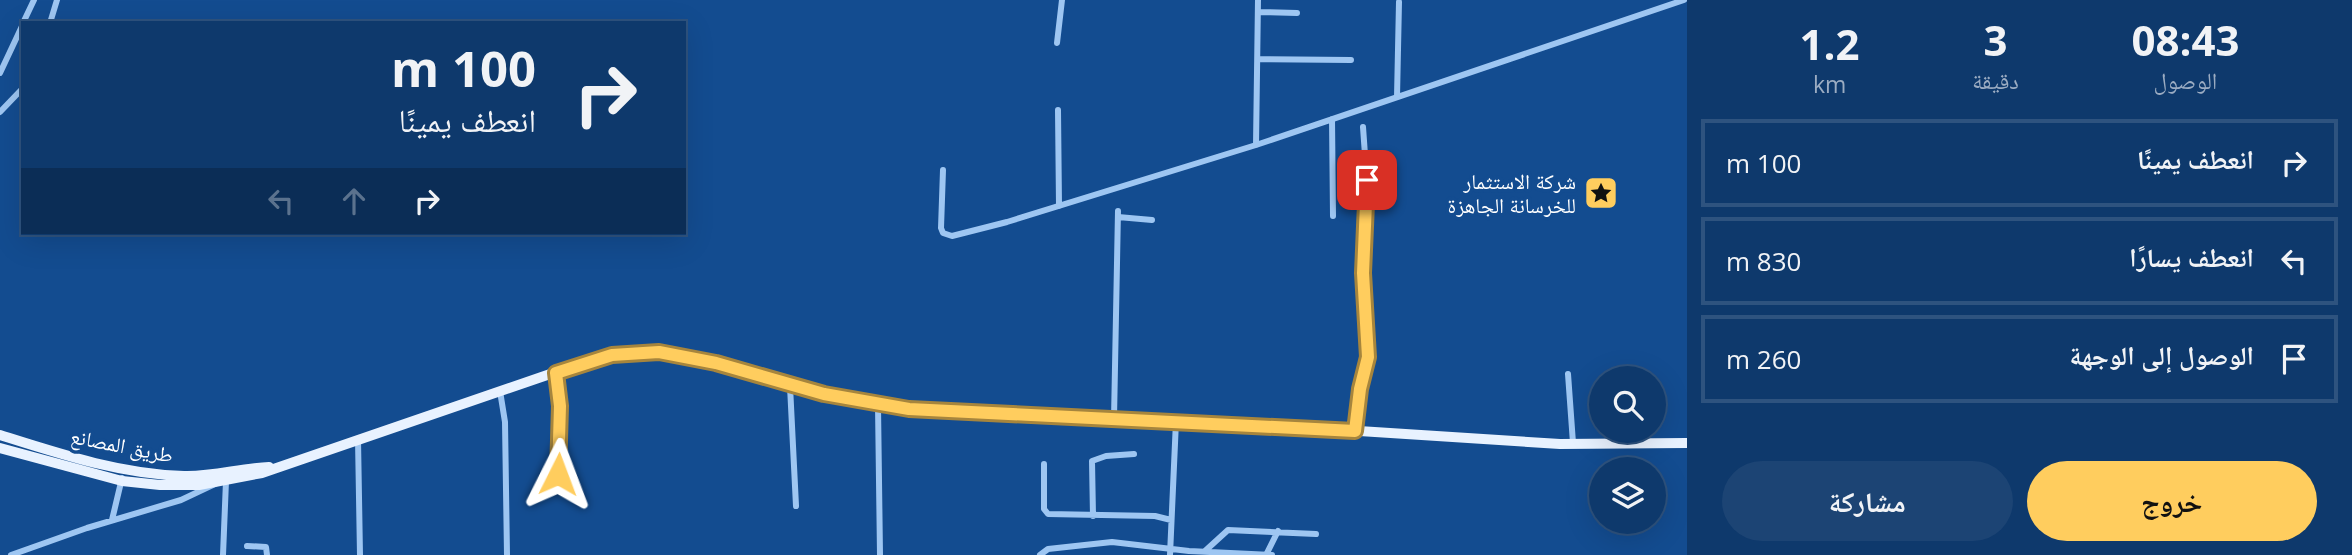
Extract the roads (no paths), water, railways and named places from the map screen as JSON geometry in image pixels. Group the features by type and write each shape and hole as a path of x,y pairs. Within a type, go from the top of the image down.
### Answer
{"main road":[{"path":"122,475 178,486 222,482 280,466 612,355 659,352 716,363 790,386 878,405 985,415 1176,421 1573,443 1687,443"},
{"name":"طريق المصانع","path":"0,435 122,475"},
{"name":"طريق المصانع","path":"0,448 122,475 185,476 280,466"}],"street":[{"path":"24,21 34,0"},
{"path":"51,21 57,0"},
{"path":"1058,43 1062,0"},
{"path":"1256,145 1258,0"},
{"path":"943,170 941,228 947,235 1007,222 1256,145 1684,0"},
{"path":"1397,97 1399,2"},
{"path":"1258,12 1297,13"},
{"path":"0,73 21,27"},
{"path":"1258,59 1351,60"},
{"path":"0,112 21,91"},
{"path":"1058,110 1059,206"},
{"path":"1332,120 1332,216"},
{"path":"1355,431 1369,350 1363,273 1368,197 1363,127"},
{"path":"1114,419 1118,214 1152,220"},
{"path":"556,373 560,406 558,474"},
{"path":"1568,373 1573,443"},
{"path":"790,386 796,506"},
{"path":"500,391 505,422 507,555"},
{"path":"878,405 880,555"},
{"path":"1170,552 1176,421"},
{"path":"358,439 360,555"},
{"path":"1094,516 1093,460 1134,454"},
{"path":"1044,464 1046,513 1155,516 1171,520"},
{"path":"112,520 122,475"},
{"path":"11,555 203,492 222,482 223,555"},
{"path":"1205,551 1228,530 1316,534"},
{"path":"1266,555 1278,531"},
{"path":"1040,555 1046,550 1108,542 1170,552 1272,555"},
{"path":"247,546 266,547 267,555"}],"place":[{"name":"شركة الاستثمار للخرسانة الجاهزة","path":"1601,193"}]}
